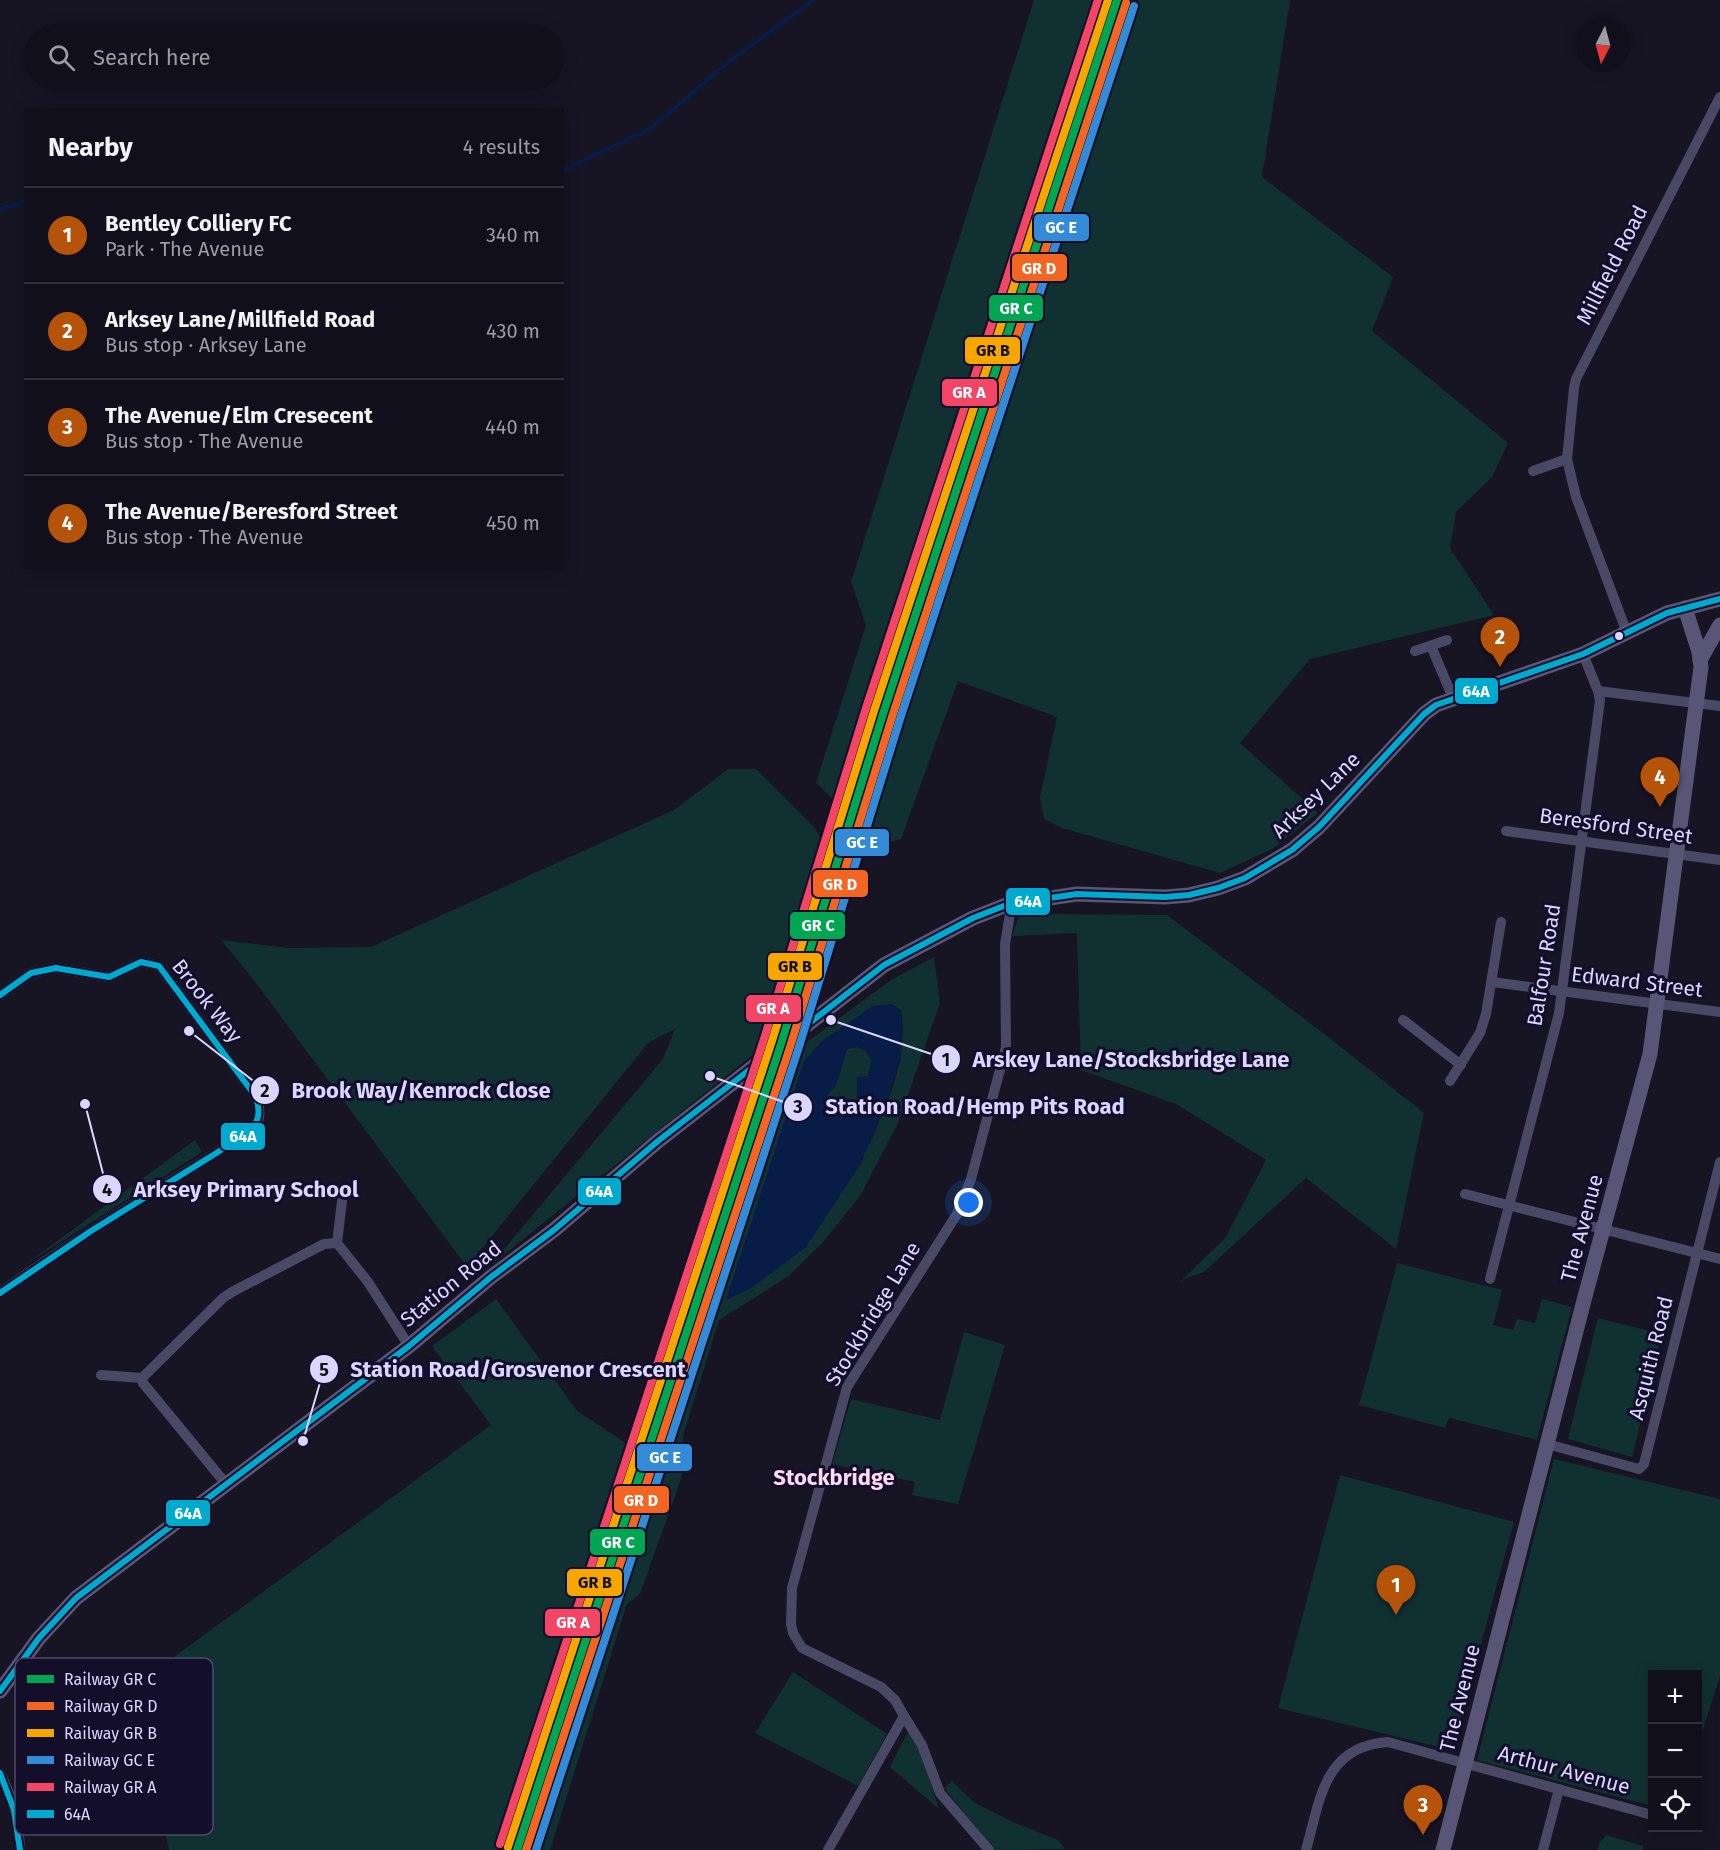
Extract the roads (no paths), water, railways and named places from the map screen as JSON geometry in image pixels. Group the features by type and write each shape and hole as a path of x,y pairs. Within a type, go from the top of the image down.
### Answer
{"street":[{"name":"Millfield Road","path":"1627,633 1576,497 1567,459 1574,388 1576,379 1720,97"},
{"path":"1533,471 1567,459"},
{"name":"Arksey Lane","path":"884,965 973,918 1009,904 1077,894 1165,897 1189,895 1245,878 1292,850 1318,826 1424,714 1436,705 1582,654 1667,613 1720,599"},
{"name":"The Avenue","path":"1443,1850 1650,1053 1701,667 1685,608"},
{"path":"1700,660 1720,625"},
{"path":"1415,651 1447,640"},
{"path":"1431,646 1453,698"},
{"name":"Balfour Road","path":"1490,1279 1555,1029 1561,992 1600,700 1582,654"},
{"path":"1598,691 1720,706"},
{"name":"Beresford Street","path":"1506,831 1720,860"},
{"name":"Stockbridge Lane","path":"989,1850 940,1793 922,1744 895,1700 881,1687 802,1648 796,1641 791,1624 792,1588 847,1387 953,1220 971,1179 1006,1047 1005,944 1010,914 1009,904"},
{"path":"1450,1081 1480,1033 1486,1014 1501,922"},
{"name":"Brook Way","path":"0,995 31,973 56,968 109,976 141,962 159,966 256,1097 261,1111 258,1125 247,1134 113,1216 0,1293"},
{"name":"Station Road","path":"24,1658 39,1638 76,1598 409,1346 491,1277 554,1230 658,1141 884,965"},
{"name":"Edward Street","path":"1492,982 1720,1012"},
{"path":"1403,1020 1461,1065"},
{"name":"Asquith Road","path":"1547,1443 1639,1469 1644,1464 1720,1162"},
{"path":"1464,1194 1720,1259"},
{"path":"342,1201 337,1243 368,1282 409,1346"},
{"path":"101,1375 142,1378 181,1338 232,1292 324,1244 337,1243"},
{"path":"142,1378 143,1383 226,1484"},
{"name":"Station Road","path":"0,1691 15,1671"},
{"path":"828,1850 904,1716"},
{"name":"Arthur Avenue","path":"1306,1850 1324,1785 1339,1761 1349,1753 1375,1743 1388,1742 1648,1814"},
{"path":"0,1773 8,1789 15,1818"},
{"path":"1543,1850 1559,1790"},
{"path":"19,1835 20,1850"}],"water":[{"path":"892,1004 901,1010 901,1060 884,1109 860,1165 806,1247 751,1288 726,1300 804,1061 822,1041 873,1006","holes":["857,1047 866,1051 872,1061 868,1076 857,1077 857,1104 838,1115 829,1107 826,1097 836,1085 847,1049"]}],"waterway":[{"path":"564,170 651,128 732,59 814,0"},
{"path":"0,209 24,202"}],"railway":[{"path":"863,806 909,688 1133,0"}],"place":[{"name":"Arksey Lane/Millfield Road","path":"1500,667"},
{"name":"The Avenue/Beresford Street","path":"1660,807"},
{"name":"Arskey Lane/Stocksbridge Lane","path":"831,1020"},
{"name":"Brook Way/Kenrock Close","path":"189,1031"},
{"name":"Station Road/Hemp Pits Road","path":"710,1076"},
{"name":"Arksey Primary School","path":"85,1104"},
{"name":"Station Road/Grosvenor Crescent","path":"303,1441"},
{"name":"Bentley Colliery FC","path":"1396,1615"},
{"name":"The Avenue/Elm Cresecent","path":"1423,1835"}],"district":[{"name":"Stockbridge","path":"834,1477"}]}
